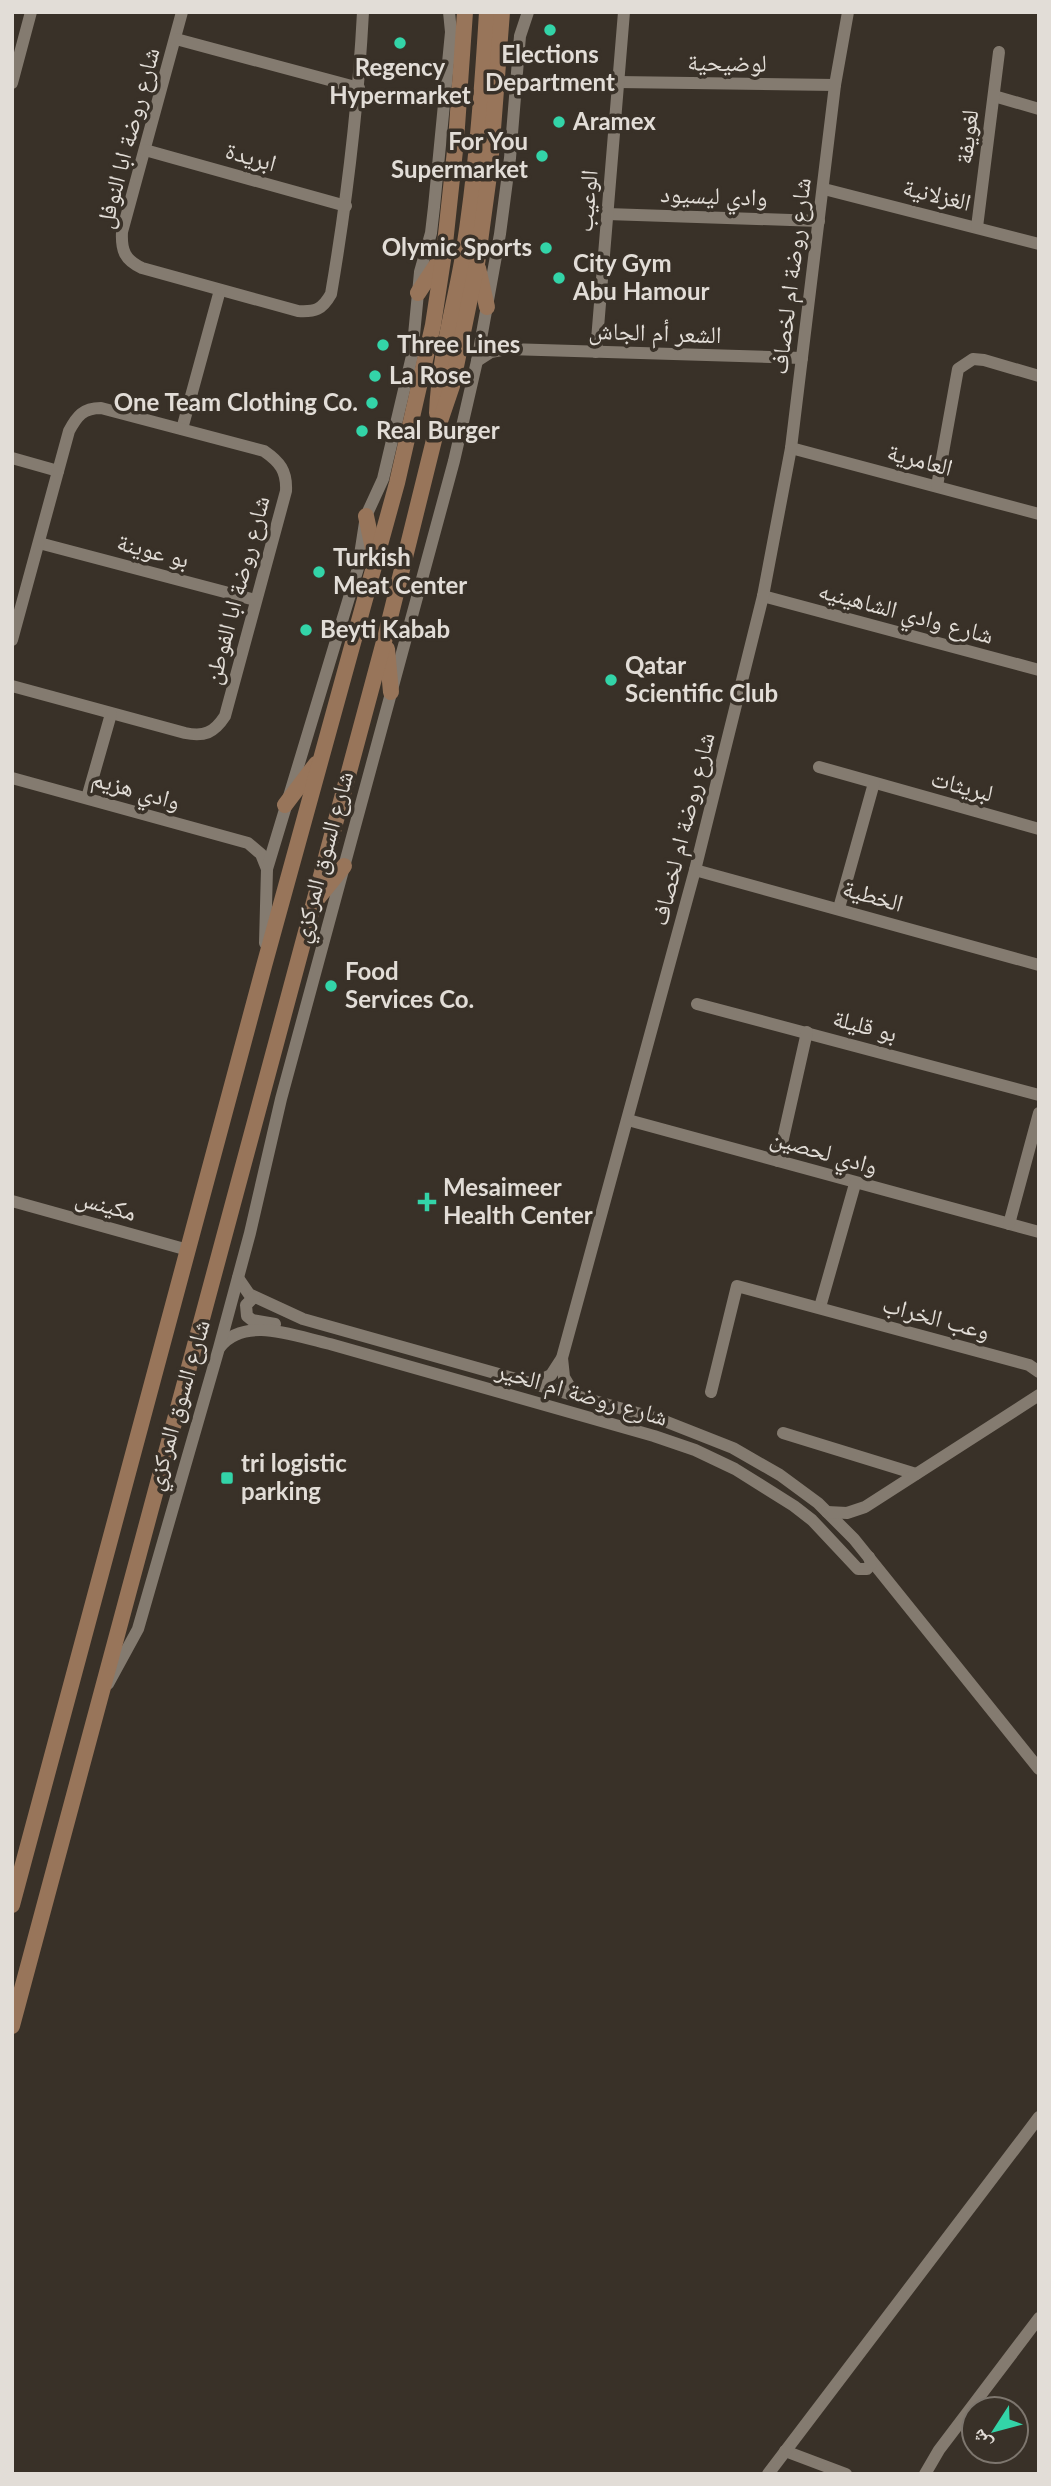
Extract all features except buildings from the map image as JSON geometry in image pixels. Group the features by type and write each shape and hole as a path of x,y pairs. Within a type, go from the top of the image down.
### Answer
{"main road":[{"path":"435,436 438,381 463,257 476,163 487,12"},
{"name":"شارع السوق المركزي","path":"12,2026 386,634 435,436 452,386 477,264 490,168 502,12"},
{"path":"500,38 511,12"},
{"name":"شارع السوق المركزي","path":"12,1905 321,756 377,563 433,325 444,253 463,17"},
{"path":"418,293 444,253"},
{"path":"477,264 487,307"},
{"path":"366,516 377,563"},
{"path":"386,634 391,692"},
{"path":"285,805 321,756"},
{"path":"314,902 344,866"}],"street":[{"path":"12,83 31,12"},
{"name":"شارع روضة ابا النوفل","path":"182,12 122,232 123,254 131,263 142,268 298,312 317,311 326,304 331,294 346,206 359,88 363,12"},
{"name":"شارع السوق المركزي","path":"264,966 267,870 358,568 366,516 390,456 415,341 422,260 431,233 435,207 451,33 449,12"},
{"name":"شارع السوق المركزي","path":"99,1698 138,1629 219,1348 250,1233 281,1099 454,461 487,307 509,171 520,36 528,12"},
{"name":"الوعيب","path":"596,352 624,12"},
{"name":"شارع روضة ام لخصاف","path":"562,1358 695,870 763,596 791,448 835,85 848,12"},
{"path":"176,39 359,88"},
{"name":"لغويفة","path":"977,227 999,52"},
{"name":"لوضيحية","path":"618,82 835,85"},
{"path":"993,96 1039,108"},
{"name":"ابريدة","path":"145,150 346,206"},
{"name":"الغزلانية","path":"824,189 1039,244"},
{"name":"وادي ليسيود","path":"607,214 818,221"},
{"path":"182,429 220,290"},
{"path":"483,331 493,342 506,349"},
{"name":"الشعر أم الجاش","path":"477,360 491,352 506,349 802,358"},
{"path":"937,486 958,369 973,359 1039,376"},
{"name":"شارع روضة ابا الفوطن","path":"12,640 69,431 81,412 90,408 101,408 264,451 283,468 286,491 225,716 218,727 209,733 197,735 12,686"},
{"name":"العامرية","path":"791,448 1039,514"},
{"path":"12,458 58,471"},
{"name":"بو عوينة","path":"39,543 255,600"},
{"name":"شارع وادي الشاهينيه","path":"763,596 1039,670"},
{"path":"87,798 111,714"},
{"name":"لبريثات","path":"819,767 1039,828"},
{"name":"وادي هزيم","path":"12,778 248,843"},
{"path":"839,908 874,783"},
{"path":"248,843 265,839 279,830"},
{"path":"248,843 261,854 267,870"},
{"name":"الخطية","path":"695,870 1039,965"},
{"path":"697,1004 807,1032"},
{"name":"بو قليلة","path":"778,1161 807,1032 1039,1095"},
{"path":"1009,1224 1039,1113"},
{"name":"وادي لحصين","path":"628,1120 1039,1232"},
{"path":"820,1307 855,1184"},
{"name":"مكينس","path":"12,1201 188,1250"},
{"name":"شارع روضة ام الخير","path":"219,1348 232,1335 250,1330 271,1331 310,1339 654,1436 695,1450 745,1475 812,1520 858,1569 867,1569 871,1563 854,1539 827,1512 780,1475 733,1448 683,1427 574,1394 320,1324 254,1297 244,1290 238,1278"},
{"name":"وعب الخراب","path":"711,1392 737,1286 1029,1365 1039,1372"},
{"path":"254,1297 246,1306 249,1318 288,1327 310,1339"},
{"path":"534,1383 551,1375 562,1358"},
{"path":"562,1358 564,1377 574,1394"},
{"path":"827,1512 847,1513 865,1507 1039,1395"},
{"path":"783,1433 916,1474"},
{"path":"854,1539 854,1522 865,1507"},
{"path":"869,1557 1039,1769"},
{"path":"768,2474 1039,2117"},
{"path":"925,2474 939,2450 1039,2318"},
{"path":"785,2451 846,2474"}],"place":[{"name":"Elections Department","path":"550,30"},
{"name":"Regency Hypermarket","path":"400,43"},
{"name":"Aramex","path":"559,122"},
{"name":"For You Supermarket","path":"542,156"},
{"name":"Olymic Sports","path":"546,248"},
{"name":"City Gym Abu Hamour","path":"559,278"},
{"name":"Three Lines","path":"383,345"},
{"name":"La Rose","path":"375,376"},
{"name":"One Team Clothing Co.","path":"372,403"},
{"name":"Real Burger","path":"362,431"},
{"name":"Turkish Meat Center","path":"319,572"},
{"name":"Beyti Kabab","path":"306,630"},
{"name":"Qatar Scientific Club","path":"611,680"},
{"name":"Food Services Co.","path":"331,986"},
{"name":"Mesaimeer Health Center","path":"427,1202"},
{"name":"tri logistic parking","path":"227,1478"}]}
